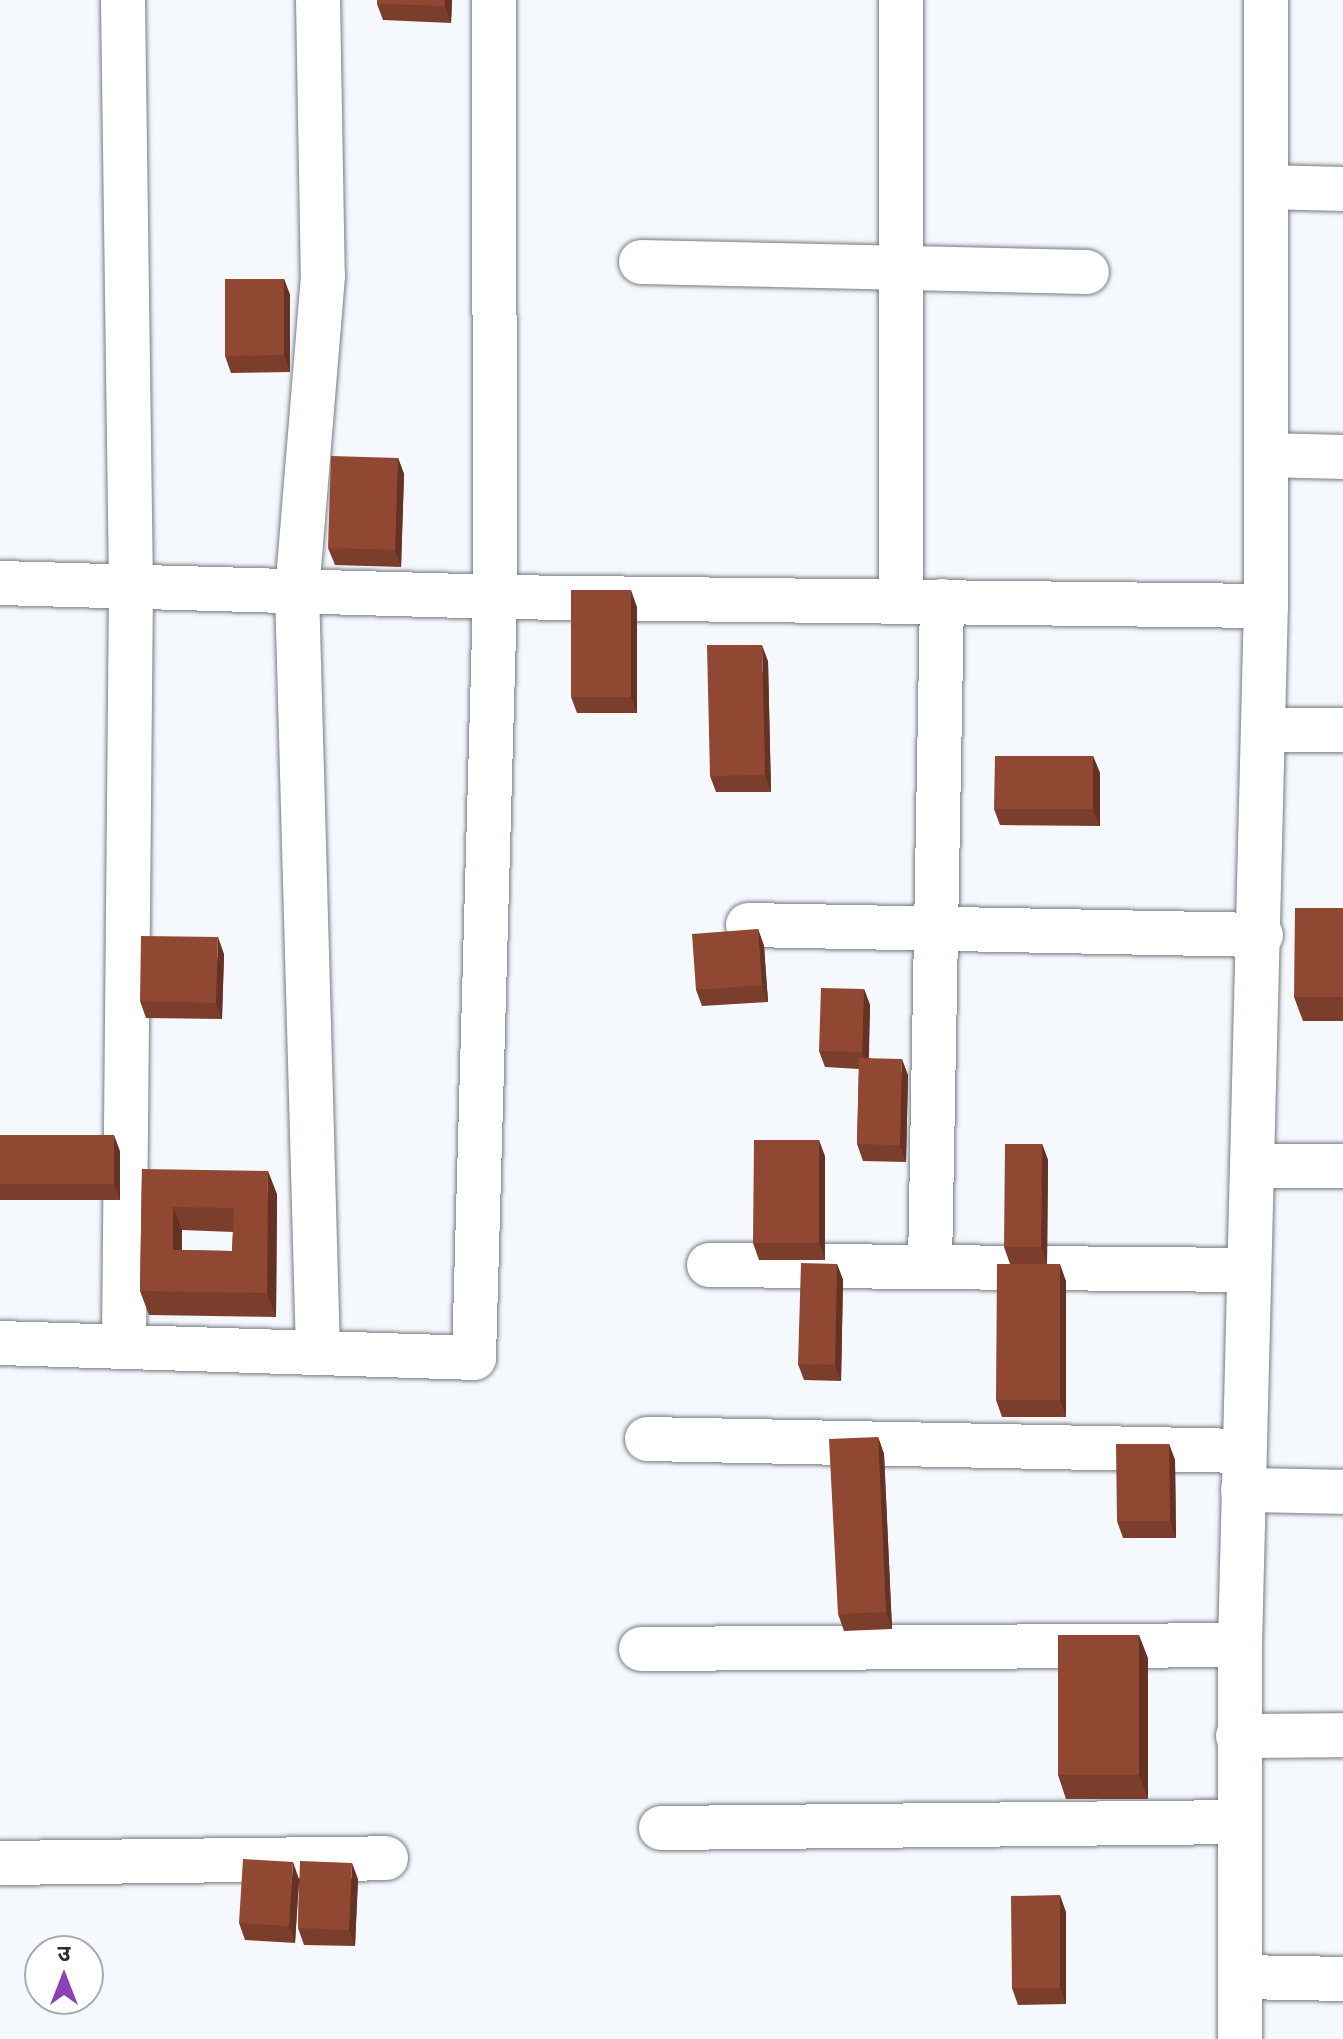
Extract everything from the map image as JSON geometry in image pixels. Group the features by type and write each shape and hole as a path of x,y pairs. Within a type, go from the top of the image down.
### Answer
{"street":[{"path":"123,0 131,587 124,1347"},
{"path":"318,0 323,276 297,591 318,1353"},
{"path":"0,1343 474,1358 495,597 494,0"},
{"path":"901,0 901,266 921,600 935,929 930,1266"},
{"path":"1240,2039 1238,1736 1248,1270 1261,935 1266,606 1266,0"},
{"path":"1266,187 1343,189"},
{"path":"641,262 1087,272"},
{"path":"1266,455 1343,457"},
{"path":"0,583 495,597 1266,606"},
{"path":"1264,730 1343,730"},
{"path":"748,925 1261,935"},
{"path":"1252,1166 1343,1166"},
{"path":"709,1265 1248,1270"},
{"path":"647,1439 1244,1470 1343,1492"},
{"path":"641,1649 1240,1645"},
{"path":"1238,1736 1343,1735"},
{"path":"661,1828 1240,1822"},
{"path":"0,1863 386,1858"},
{"path":"1241,1977 1343,1979"}],"building":[{"path":"377,0 445,0 445,6 377,4"},
{"path":"225,279 284,279 284,355 225,356"},
{"path":"331,456 398,458 395,550 328,548"},
{"path":"571,590 631,590 631,697 571,697"},
{"path":"707,645 762,645 765,775 710,776"},
{"path":"995,756 1093,756 1093,809 994,809"},
{"path":"1295,908 1343,908 1343,997 1294,997"},
{"path":"758,929 762,985 696,990 692,934"},
{"path":"141,936 218,937 216,1003 140,1001"},
{"path":"821,988 864,989 862,1052 819,1051"},
{"path":"859,1058 902,1059 900,1145 857,1144"},
{"path":"0,1135 114,1135 114,1184 0,1184"},
{"path":"754,1140 819,1140 819,1243 753,1243"},
{"path":"1005,1144 1042,1144 1041,1247 1004,1247"},
{"path":"142,1169 268,1171 267,1293 140,1291","holes":["173,1207 234,1208 232,1251 173,1250"]},
{"path":"801,1263 837,1264 835,1365 798,1364"},
{"path":"997,1264 1060,1264 1060,1400 996,1400"},
{"path":"878,1437 886,1612 838,1614 829,1439"},
{"path":"1116,1444 1169,1444 1170,1521 1117,1521"},
{"path":"1058,1635 1139,1635 1139,1775 1058,1775"},
{"path":"243,1859 293,1862 289,1926 239,1923"},
{"path":"300,1861 352,1863 349,1930 298,1928"},
{"path":"1060,1895 1060,1988 1012,1988 1011,1896"}]}
